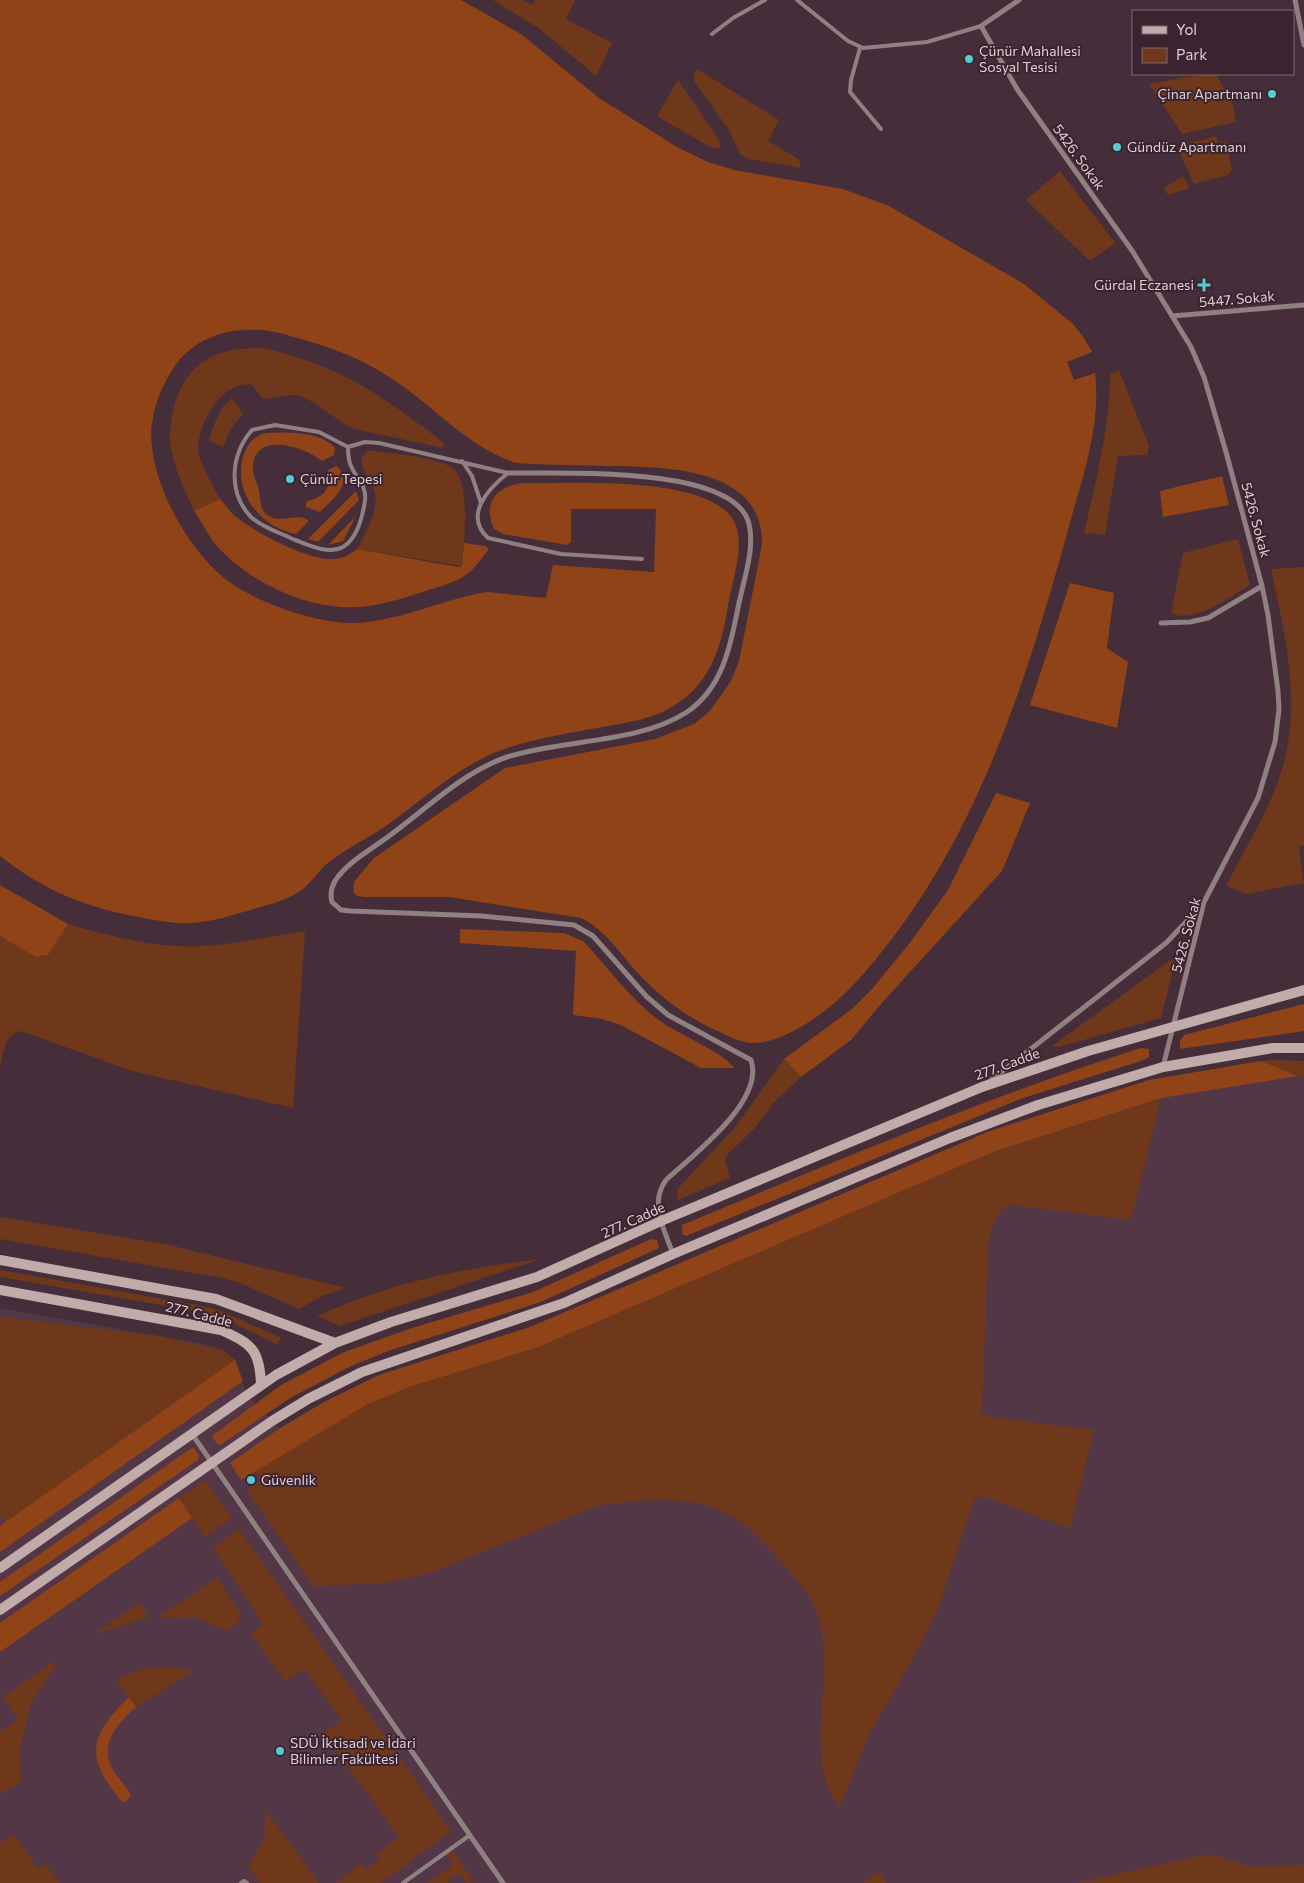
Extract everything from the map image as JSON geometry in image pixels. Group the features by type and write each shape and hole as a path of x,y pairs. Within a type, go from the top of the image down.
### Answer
{"street":[{"path":"981,26 1019,0"},
{"path":"1295,0 1304,45"},
{"name":"5426. Sokak","path":"981,26 1022,96 1133,252 1191,348 1204,377 1262,586 1278,690 1279,708 1275,742 1258,798 1204,902 1163,1067"},
{"name":"5447. Sokak","path":"1172,316 1304,304"},
{"path":"508,473 639,476 671,479 715,491 740,508 749,524 749,545 726,662 712,686 689,710 676,718 623,734 524,752 505,758 470,776 347,867 332,887 332,902 341,910 351,911 482,916 574,925 592,936 646,996 668,1015 751,1060 754,1078 725,1126 661,1187 657,1202 661,1221 673,1254"},
{"path":"1161,623 1190,622 1208,618 1262,586"},
{"path":"982,1087 1166,943 1204,902"},
{"name":"277. Cadde","path":"0,1290 221,1330 241,1339 254,1348 259,1360 261,1385 335,1342 391,1322 537,1278 661,1221 982,1087 1049,1063 1304,990"},
{"path":"0,1610 272,1421 308,1399 362,1372 412,1353 538,1313 673,1254 978,1127 1098,1085 1163,1067 1273,1048 1304,1048"},
{"path":"0,1260 216,1299 335,1342"},
{"path":"0,1568 261,1385"},
{"path":"192,1434 503,1883"}],"lane":[{"path":"712,34 741,13 764,0"},
{"path":"798,0 848,42 860,48 928,42 981,26"},
{"path":"860,48 851,80 850,92 880,128"},
{"path":"348,447 350,463 363,486 365,501 354,535 341,548 333,550 319,548 264,526 251,516 244,505 236,487 235,462 243,440 252,430 275,425 308,428 328,435 348,447 365,442 379,443 508,473"},
{"path":"462,461 472,476 480,503 480,523 483,534 488,538 561,554 642,559"},
{"path":"480,503 491,486 508,473"},
{"path":"403,1883 470,1835"},
{"path":"240,1883 244,1880 247,1883"}],"shaded area":[{"path":"0,0 461,0 521,34 599,98 677,147 708,162 734,170 843,189 889,206 1024,284 1073,324 1092,352 1067,362 1074,380 1095,373 1096,394 1092,437 1088,458 1050,594 1016,698 997,750 975,800 950,848 922,895 873,963 832,1005 809,1022 782,1036 761,1043 745,1042 732,1038 697,1021 676,1007 631,966 598,929 581,918 449,897 365,897 357,896 353,892 354,882 374,858 505,768 655,739 694,724 710,711 731,681 739,661 762,545 758,519 747,499 729,486 706,476 656,468 516,463 475,443 403,386 376,369 335,350 272,331 249,330 225,333 204,341 185,354 165,382 157,403 152,425 151,436 155,465 168,503 189,539 201,555 228,581 255,597 286,610 320,619 350,623 381,620 487,592 546,598 553,565 654,572 656,509 571,509 571,542 567,545 503,534 494,529 490,511 491,503 499,492 514,485 524,483 608,483 643,485 676,490 704,498 726,511 737,529 739,538 730,596 722,634 713,662 698,686 675,705 659,713 634,721 513,746 483,758 445,781 386,826 334,859 298,893 230,916 215,920 179,923 123,914 68,897 51,889 17,869 0,856"},
{"path":"266,433 293,433 312,436 329,442 335,448 334,455 322,461 303,450 280,445 270,445 261,449 255,457 253,472 263,510 270,517 281,519 298,517 308,520 296,534 272,525 262,517 247,497 243,486 241,474 245,451 256,437"},
{"path":"337,466 342,473 343,479 340,491 320,512 306,507 306,502 325,492 329,483 328,470"},
{"path":"1222,476 1229,505 1163,517 1160,491"},
{"path":"356,491 359,500 318,542 308,539"},
{"path":"220,499 235,516 255,530 296,550 322,558 339,558 357,549 458,567 462,566 464,543 485,546 489,549 467,575 446,585 398,600 370,606 341,607 323,605 270,586 253,577 224,553 212,540 194,511"},
{"path":"356,516 343,541 328,545"},
{"path":"1070,583 1114,593 1107,648 1128,662 1117,728 1030,705"},
{"path":"996,793 1030,803 1002,871 880,1005 851,1040 801,1077 784,1059 852,1009 872,989 909,944 948,890"},
{"path":"0,885 68,924 48,955 36,957 0,936"},
{"path":"460,929 564,933 583,941 631,995 652,1015 670,1028 722,1057 734,1068 701,1068 621,1025 602,1019 573,1015 576,951 460,943"},
{"path":"1304,1004 1304,1031 1180,1049 1180,1041 1184,1035"},
{"path":"1141,1048 1149,1049 1149,1057 1144,1060 1023,1098 686,1236 682,1234 682,1225 853,1154 1024,1088"},
{"path":"1271,1060 1304,1061 1304,1883 0,1883 0,1308 204,1344 223,1350 235,1360 247,1395 279,1428 324,1402 379,1375 530,1327 990,1131 1149,1080"},
{"path":"1261,1061 1298,1076 1161,1098 993,1152 536,1348 409,1387 368,1404 241,1480 230,1463 279,1429 324,1402 379,1375 530,1327 990,1131 1149,1080"},
{"path":"651,1239 657,1240 659,1248 541,1302 391,1350 351,1366 292,1397 220,1445 217,1444 212,1436 281,1385 344,1352 412,1328 533,1292"},
{"path":"235,1360 243,1381 0,1552 0,1526"},
{"path":"193,1447 199,1456 198,1460 0,1596 0,1582"},
{"path":"179,1498 192,1518 0,1652 0,1623"},
{"path":"129,1697 136,1707 112,1735 108,1752 113,1770 131,1795 125,1802 122,1802 102,1772 97,1760 96,1748 105,1724"}],"green space":[{"path":"493,0 523,0 532,5 535,0 575,0 566,19 612,43 596,76 540,29"},
{"path":"697,69 779,120 768,141 800,160 800,168 749,159 740,154 729,130 694,81"},
{"path":"1197,75 1217,75 1233,105 1236,122 1182,134 1149,84"},
{"path":"678,80 719,140 721,147 717,149 710,147 657,116"},
{"path":"1216,136 1218,143 1227,142 1232,170 1228,175 1194,184 1178,149 1184,145"},
{"path":"1060,171 1115,243 1090,261 1026,200"},
{"path":"1183,176 1189,188 1168,195 1164,188"},
{"path":"264,348 316,364 359,384 400,410 443,442 443,448 354,429 316,404 300,396 290,395 266,399 262,398 252,385 241,385 231,389 222,396 214,405 202,427 199,439 199,454 220,499 194,511 176,469 171,451 170,431 176,400 190,374 210,358 234,350"},
{"path":"1119,370 1149,446 1147,455 1118,456 1105,535 1084,533 1105,434 1110,374"},
{"path":"232,399 243,414 230,430 223,447 209,441 220,412"},
{"path":"368,451 419,457 442,463 456,471 465,504 462,566 357,549 374,512 376,496 362,467 362,457"},
{"path":"1238,539 1250,585 1223,602 1201,612 1180,616 1171,613 1183,553"},
{"path":"1304,567 1304,845 1299,847 1304,883 1247,894 1226,886 1264,814 1277,784 1288,744 1291,719 1291,694 1286,644 1271,569"},
{"path":"68,924 135,941 176,946 208,946 305,931 293,1108 132,1071 21,1031 11,1036 5,1045 0,1067 0,936 41,957 48,955"},
{"path":"1172,959 1175,962 1161,1018 1059,1047 1052,1046"},
{"path":"784,1059 801,1077 773,1103 755,1128 727,1155 725,1160 730,1178 678,1200 677,1191 681,1185 736,1126"},
{"path":"1261,1061 1304,1061 1304,1078"},
{"path":"1161,1098 1131,1220 1014,1205 1003,1209 995,1220 988,1247 982,1413 990,1417 1094,1430 1070,1528 987,1498 980,1496 974,1499 939,1606 922,1642 870,1733 839,1807 829,1790 821,1753 824,1652 817,1612 803,1588 784,1565 763,1542 737,1519 717,1509 693,1502 653,1500 600,1505 427,1574 384,1583 313,1586 247,1490 260,1481 255,1471 368,1404 409,1387 536,1348 993,1152"},
{"path":"0,1217 169,1245 346,1288 322,1296 299,1309 240,1283 222,1278 0,1239"},
{"path":"541,1259 340,1326 317,1316 371,1294 427,1278 483,1267"},
{"path":"0,1270 203,1306 221,1311 281,1338 277,1344 220,1317 202,1312 0,1277"},
{"path":"0,1317 153,1335 223,1350 235,1360 6,1522 0,1516"},
{"path":"205,1480 232,1518 205,1537 179,1498"},
{"path":"239,1529 451,1831 381,1883 335,1883 361,1864 366,1869 380,1859 376,1854 399,1837 323,1733 342,1720 304,1669 285,1681 251,1634 263,1624 213,1548"},
{"path":"217,1578 241,1615 238,1622 227,1631 197,1618 159,1617"},
{"path":"139,1603 149,1617 92,1635"},
{"path":"54,1661 56,1665 31,1703 20,1748 21,1782 0,1794 0,1732 18,1719 3,1697"},
{"path":"153,1667 184,1668 193,1671 136,1707 117,1681 123,1676"},
{"path":"266,1810 319,1883 260,1883 248,1866 264,1840"},
{"path":"14,1835 38,1869 46,1864 60,1883 0,1883 0,1843"},
{"path":"451,1849 474,1881 467,1883 459,1873 446,1883 428,1883 453,1865 445,1853"},
{"path":"1209,1854 1253,1867 1304,1865 1304,1883 1076,1883"},
{"path":"879,1872 887,1883 863,1883"}],"place":[{"name":"Çünür Mahallesi Sosyal Tesisi","path":"969,59"},
{"name":"Çinar Apartmanı","path":"1272,94"},
{"name":"Gündüz Apartmanı","path":"1117,147"},
{"name":"Gürdal Eczanesi","path":"1204,285"},
{"name":"Çünür Tepesi","path":"290,479"},
{"name":"Güvenlik","path":"251,1480"},
{"name":"SDÜ İktisadi ve İdari Bilimler Fakültesi","path":"280,1751"}]}
